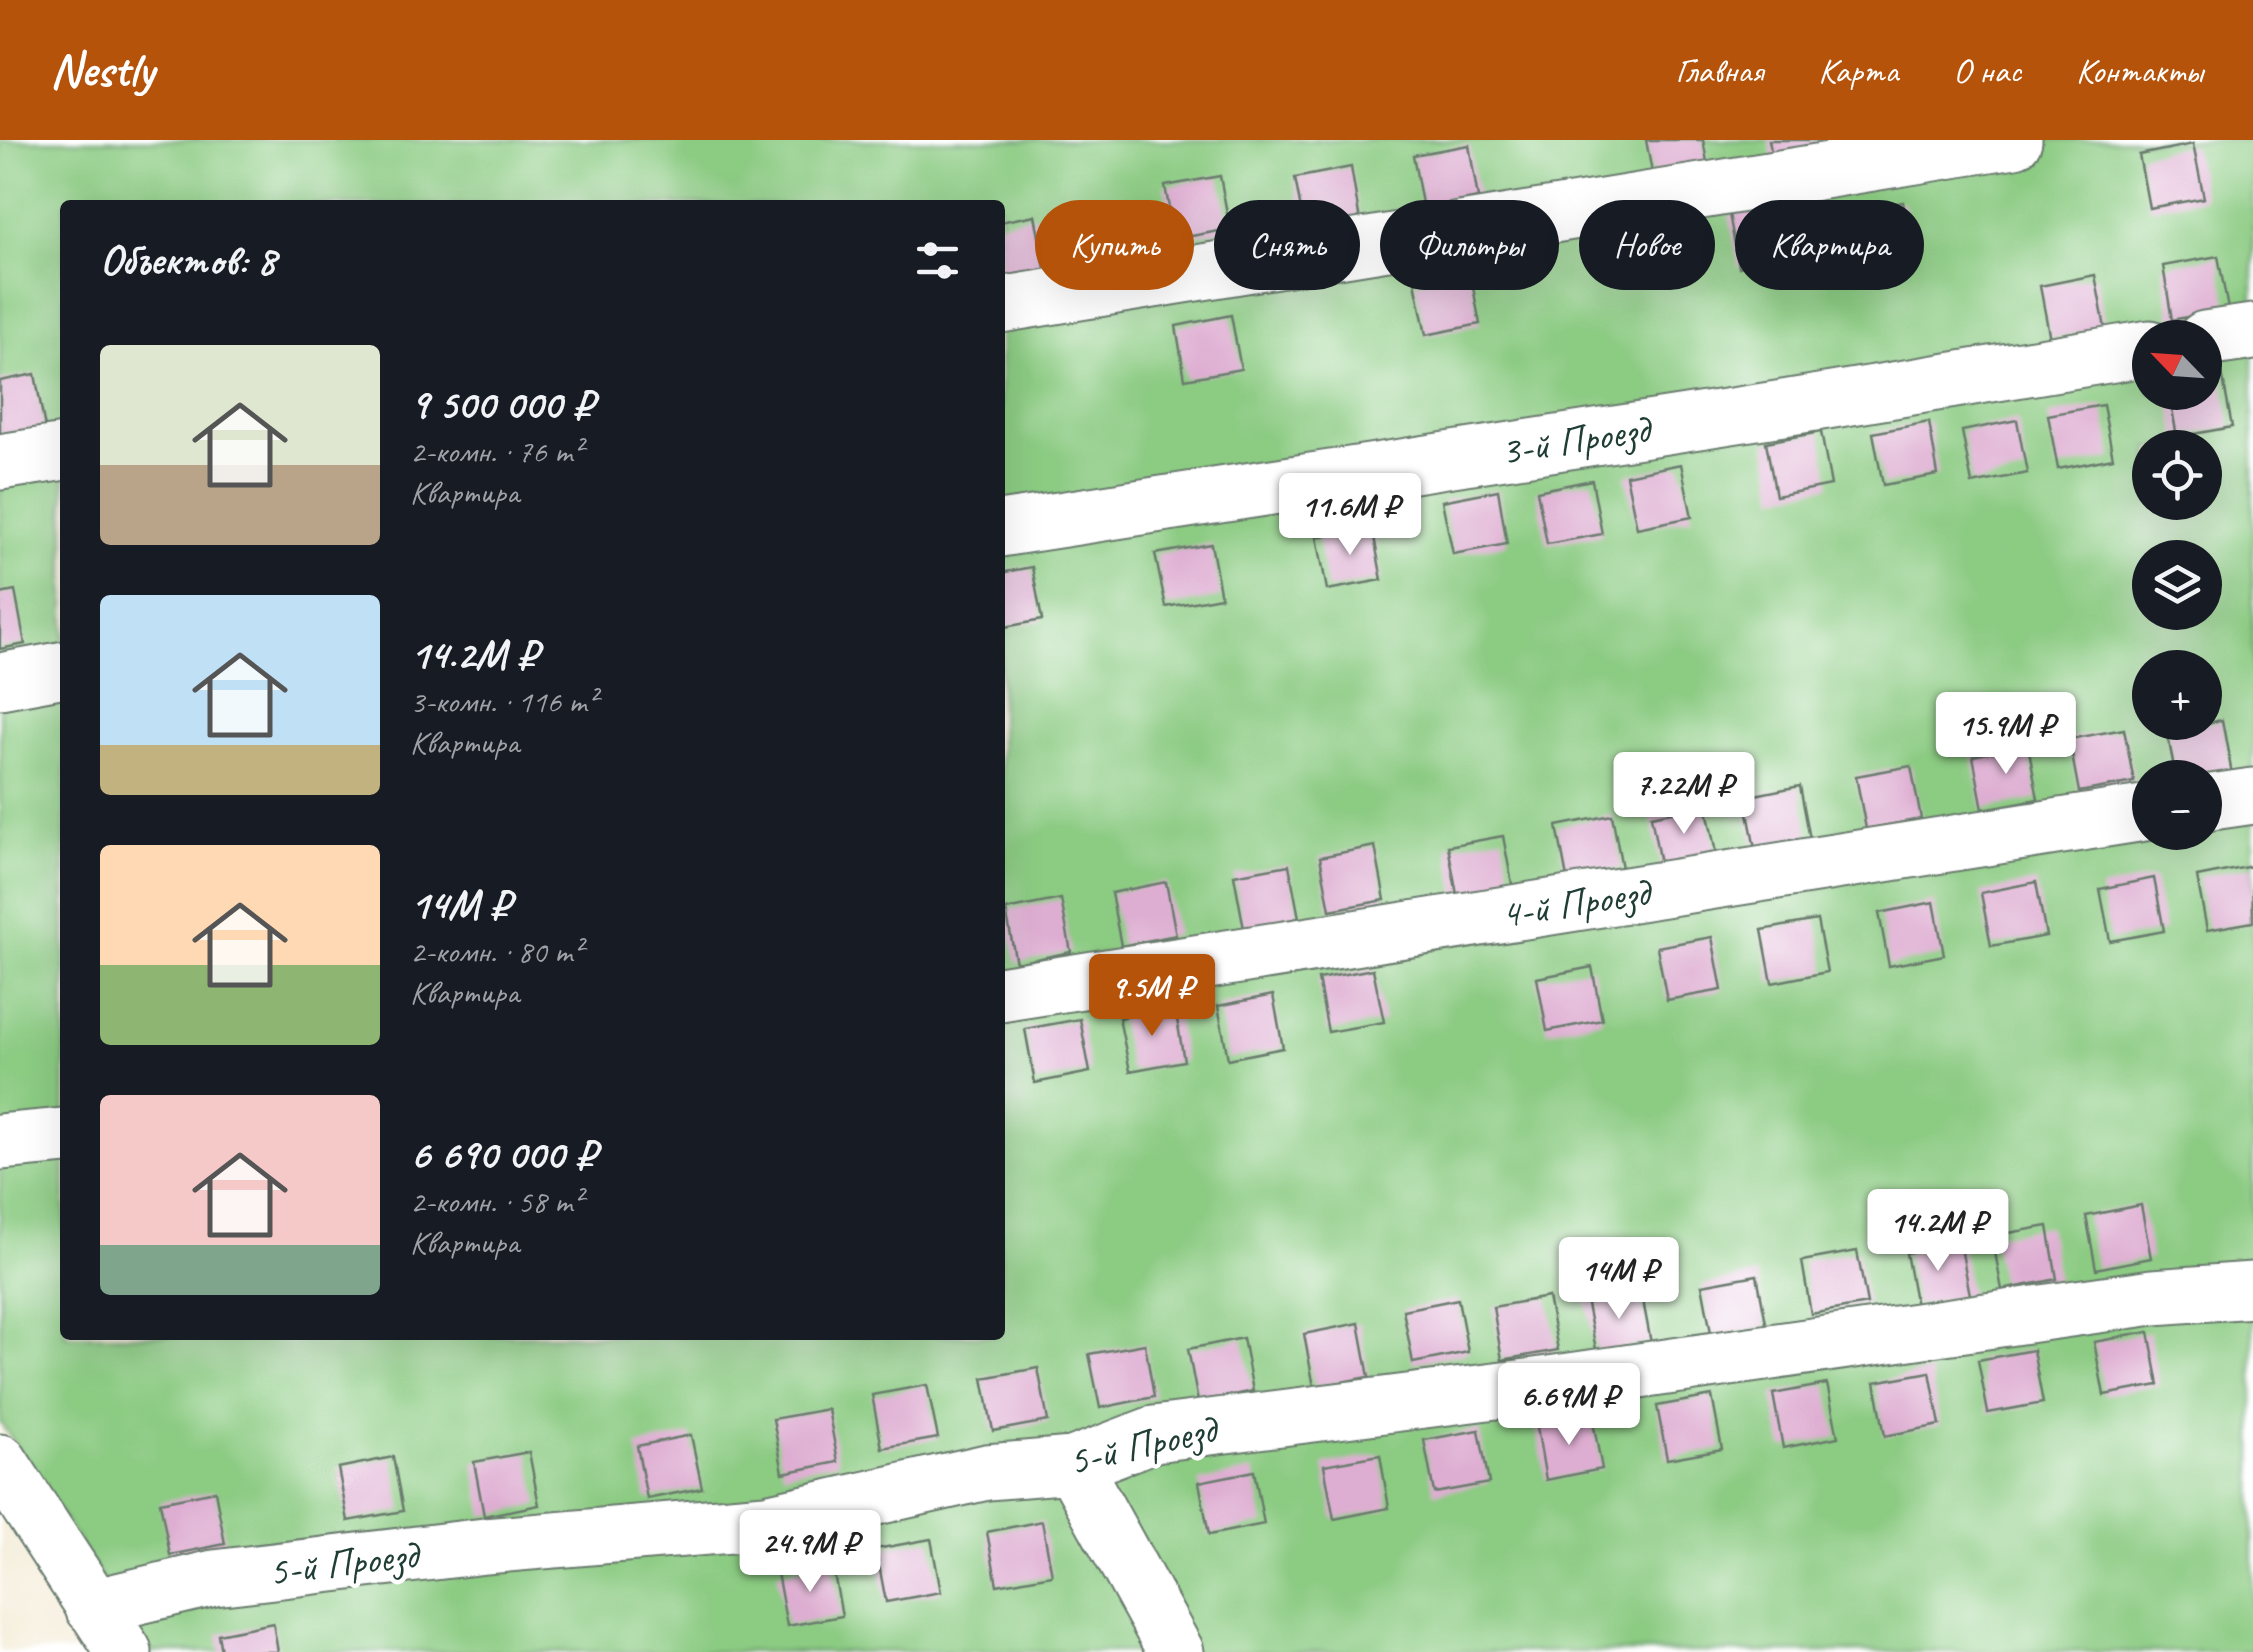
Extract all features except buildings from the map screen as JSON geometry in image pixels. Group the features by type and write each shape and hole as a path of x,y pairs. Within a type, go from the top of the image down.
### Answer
{"street":[{"path":"1005,304 2014,140"},
{"path":"2222,337 2253,332"},
{"name":"3-й Проезд","path":"1005,527 2132,351"},
{"path":"0,462 60,453"},
{"path":"0,681 60,670"},
{"path":"2222,801 2253,796"},
{"name":"4-й Проезд","path":"1005,993 2132,815"},
{"path":"0,1142 60,1136"},
{"name":"5-й Проезд","path":"93,1607 214,1578 485,1546 766,1522 988,1472 1073,1465 1154,1434 1535,1386 2154,1297 2253,1290"},
{"path":"0,1462 124,1652"},
{"path":"1073,1465 1176,1652"}],"green space":[{"path":"0,140 2253,140 2253,1652 149,1652 0,1422"}]}
